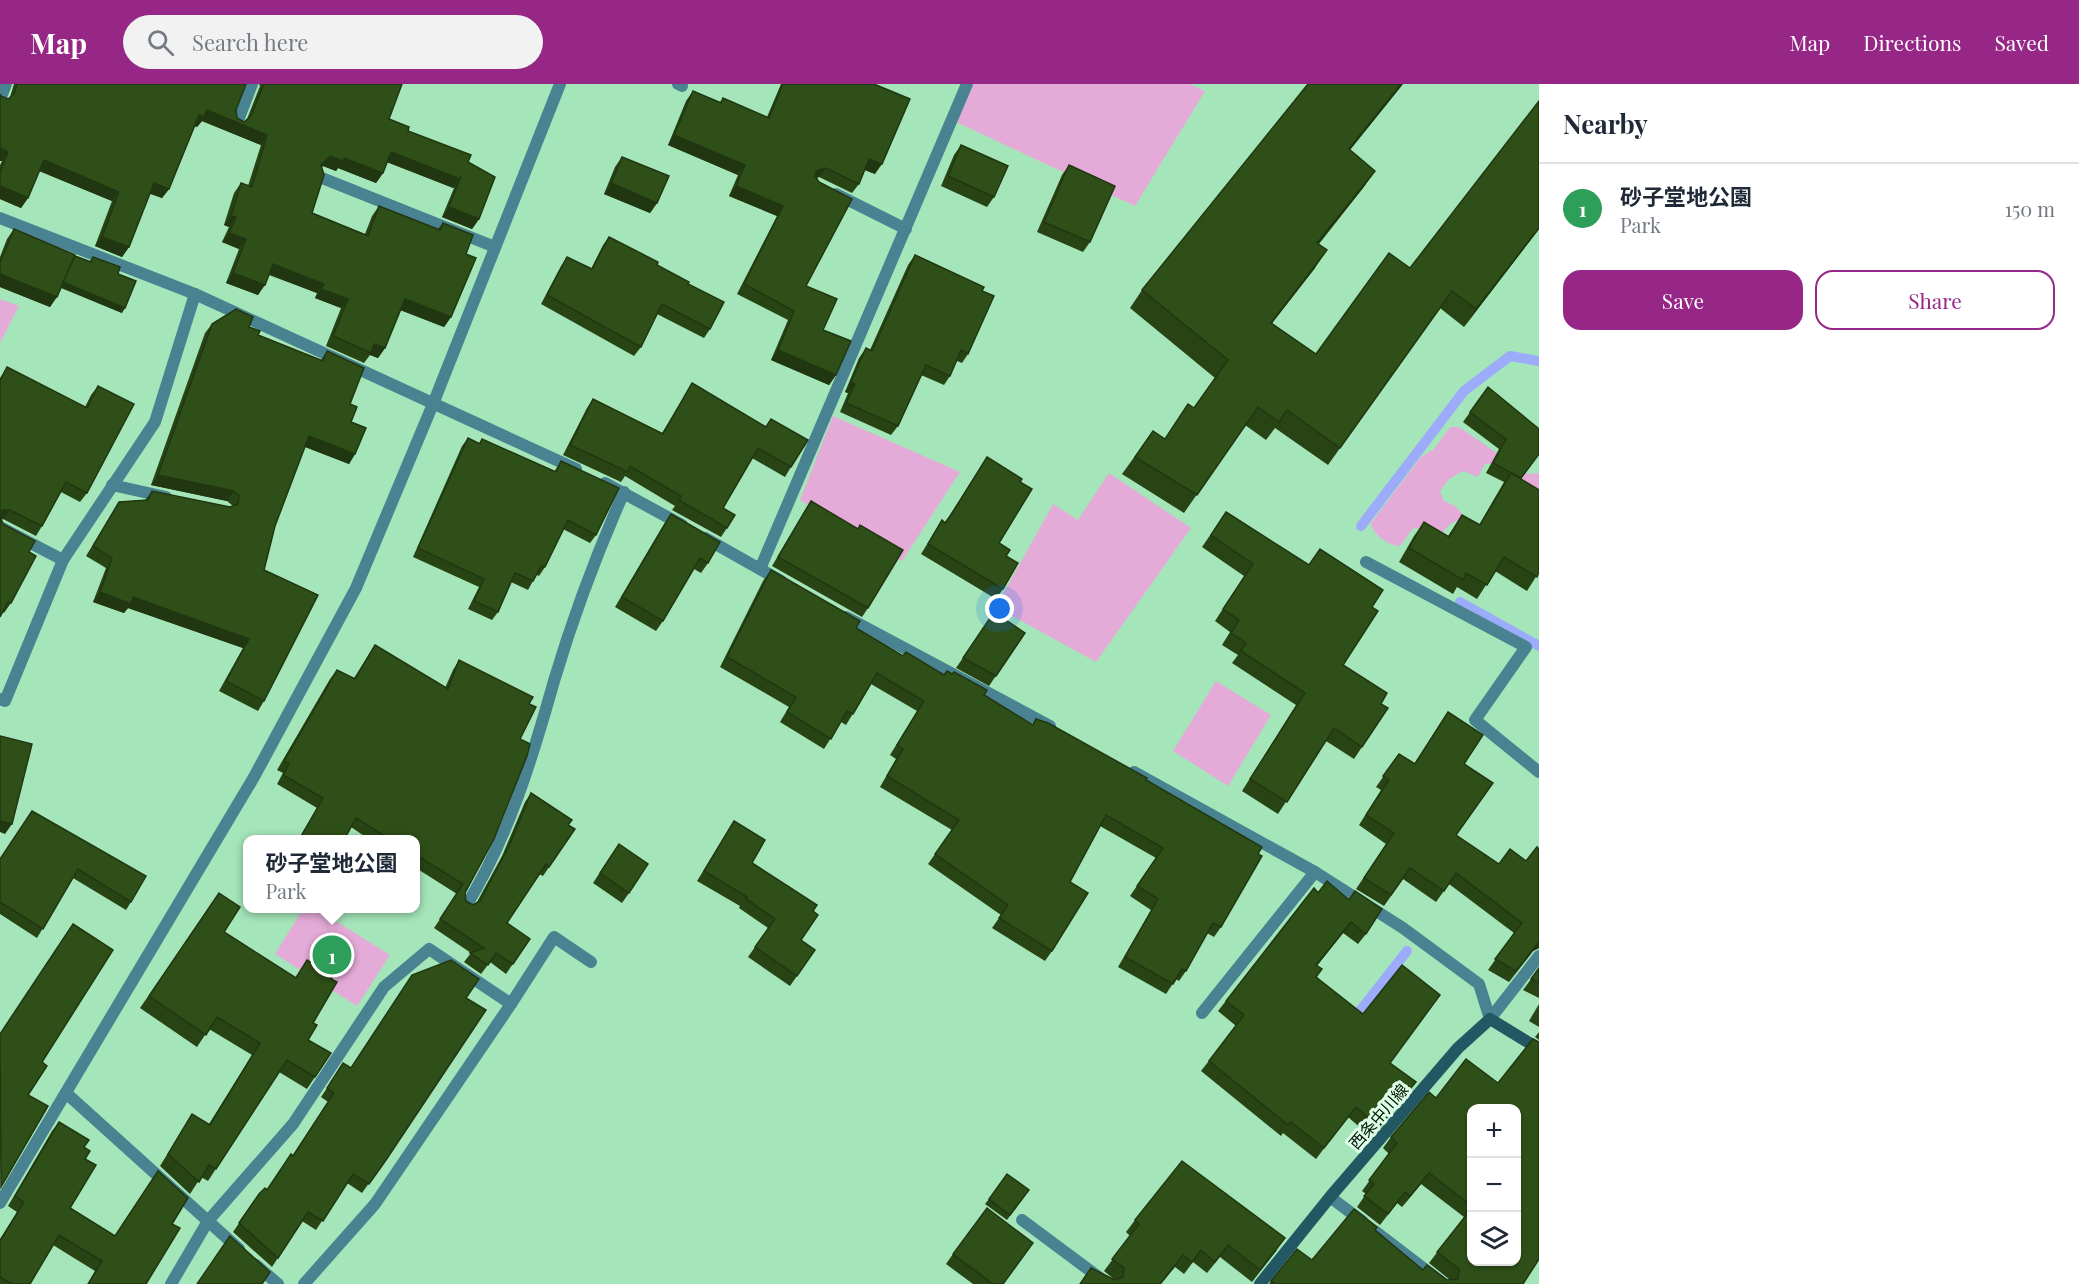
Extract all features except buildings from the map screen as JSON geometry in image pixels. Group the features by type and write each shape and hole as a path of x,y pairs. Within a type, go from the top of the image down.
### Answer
{"main road":[{"path":"1490,1019 1539,1049"},
{"name":"西条中川線","path":"1260,1284 1330,1197 1458,1048 1490,1019"}],"street":[{"path":"0,100 6,84"},
{"path":"237,123 252,84"},
{"path":"0,1203 254,777 356,588 433,404 560,84"},
{"path":"760,569 967,84"},
{"path":"321,178 495,247"},
{"path":"826,189 906,229"},
{"path":"0,218 195,294 624,492 790,586"},
{"path":"0,699 5,701 63,560 155,422 195,294"},
{"path":"112,485 180,500"},
{"path":"466,906 488,870 525,780 555,680 600,546 624,492"},
{"path":"0,527 63,560"},
{"path":"1366,562 1526,647 1475,720 1539,772"},
{"path":"839,614 1059,731"},
{"path":"1122,765 1316,872 1403,928 1479,984 1490,1019"},
{"path":"1202,1013 1316,872"},
{"path":"304,1284 375,1204 554,937 591,962"},
{"path":"171,1284 208,1221 293,1124 384,987 429,949 511,1004"},
{"path":"1490,1019 1539,956"},
{"path":"66,1093 278,1284"},
{"path":"1330,1197 1444,1284"},
{"path":"1022,1220 1108,1284"}],"shaded area":[{"path":"971,84 1190,84 1205,91 1135,206 954,121"},
{"path":"0,299 19,306 0,343"},
{"path":"833,416 960,472 902,561 800,500"},
{"path":"1450,427 1459,427 1527,474 1539,473 1539,496 1506,470 1492,464 1485,464 1478,477 1463,471 1449,479 1440,491 1444,501 1455,506 1462,514 1459,520 1450,524 1437,539 1414,527 1400,546 1386,542 1374,531 1371,523 1421,457 1434,449"},
{"path":"1109,473 1191,528 1096,662 996,607 1053,504 1078,520"},
{"path":"1216,681 1271,715 1228,786 1173,751"},
{"path":"301,913 323,913 390,955 357,1006 275,954"}],"waterway":[{"path":"1361,526 1464,391 1510,356 1539,361"},
{"path":"1460,602 1539,646"},
{"path":"1352,1021 1407,951"}],"place":[{"name":"砂子堂地公園","path":"332,955"}]}
